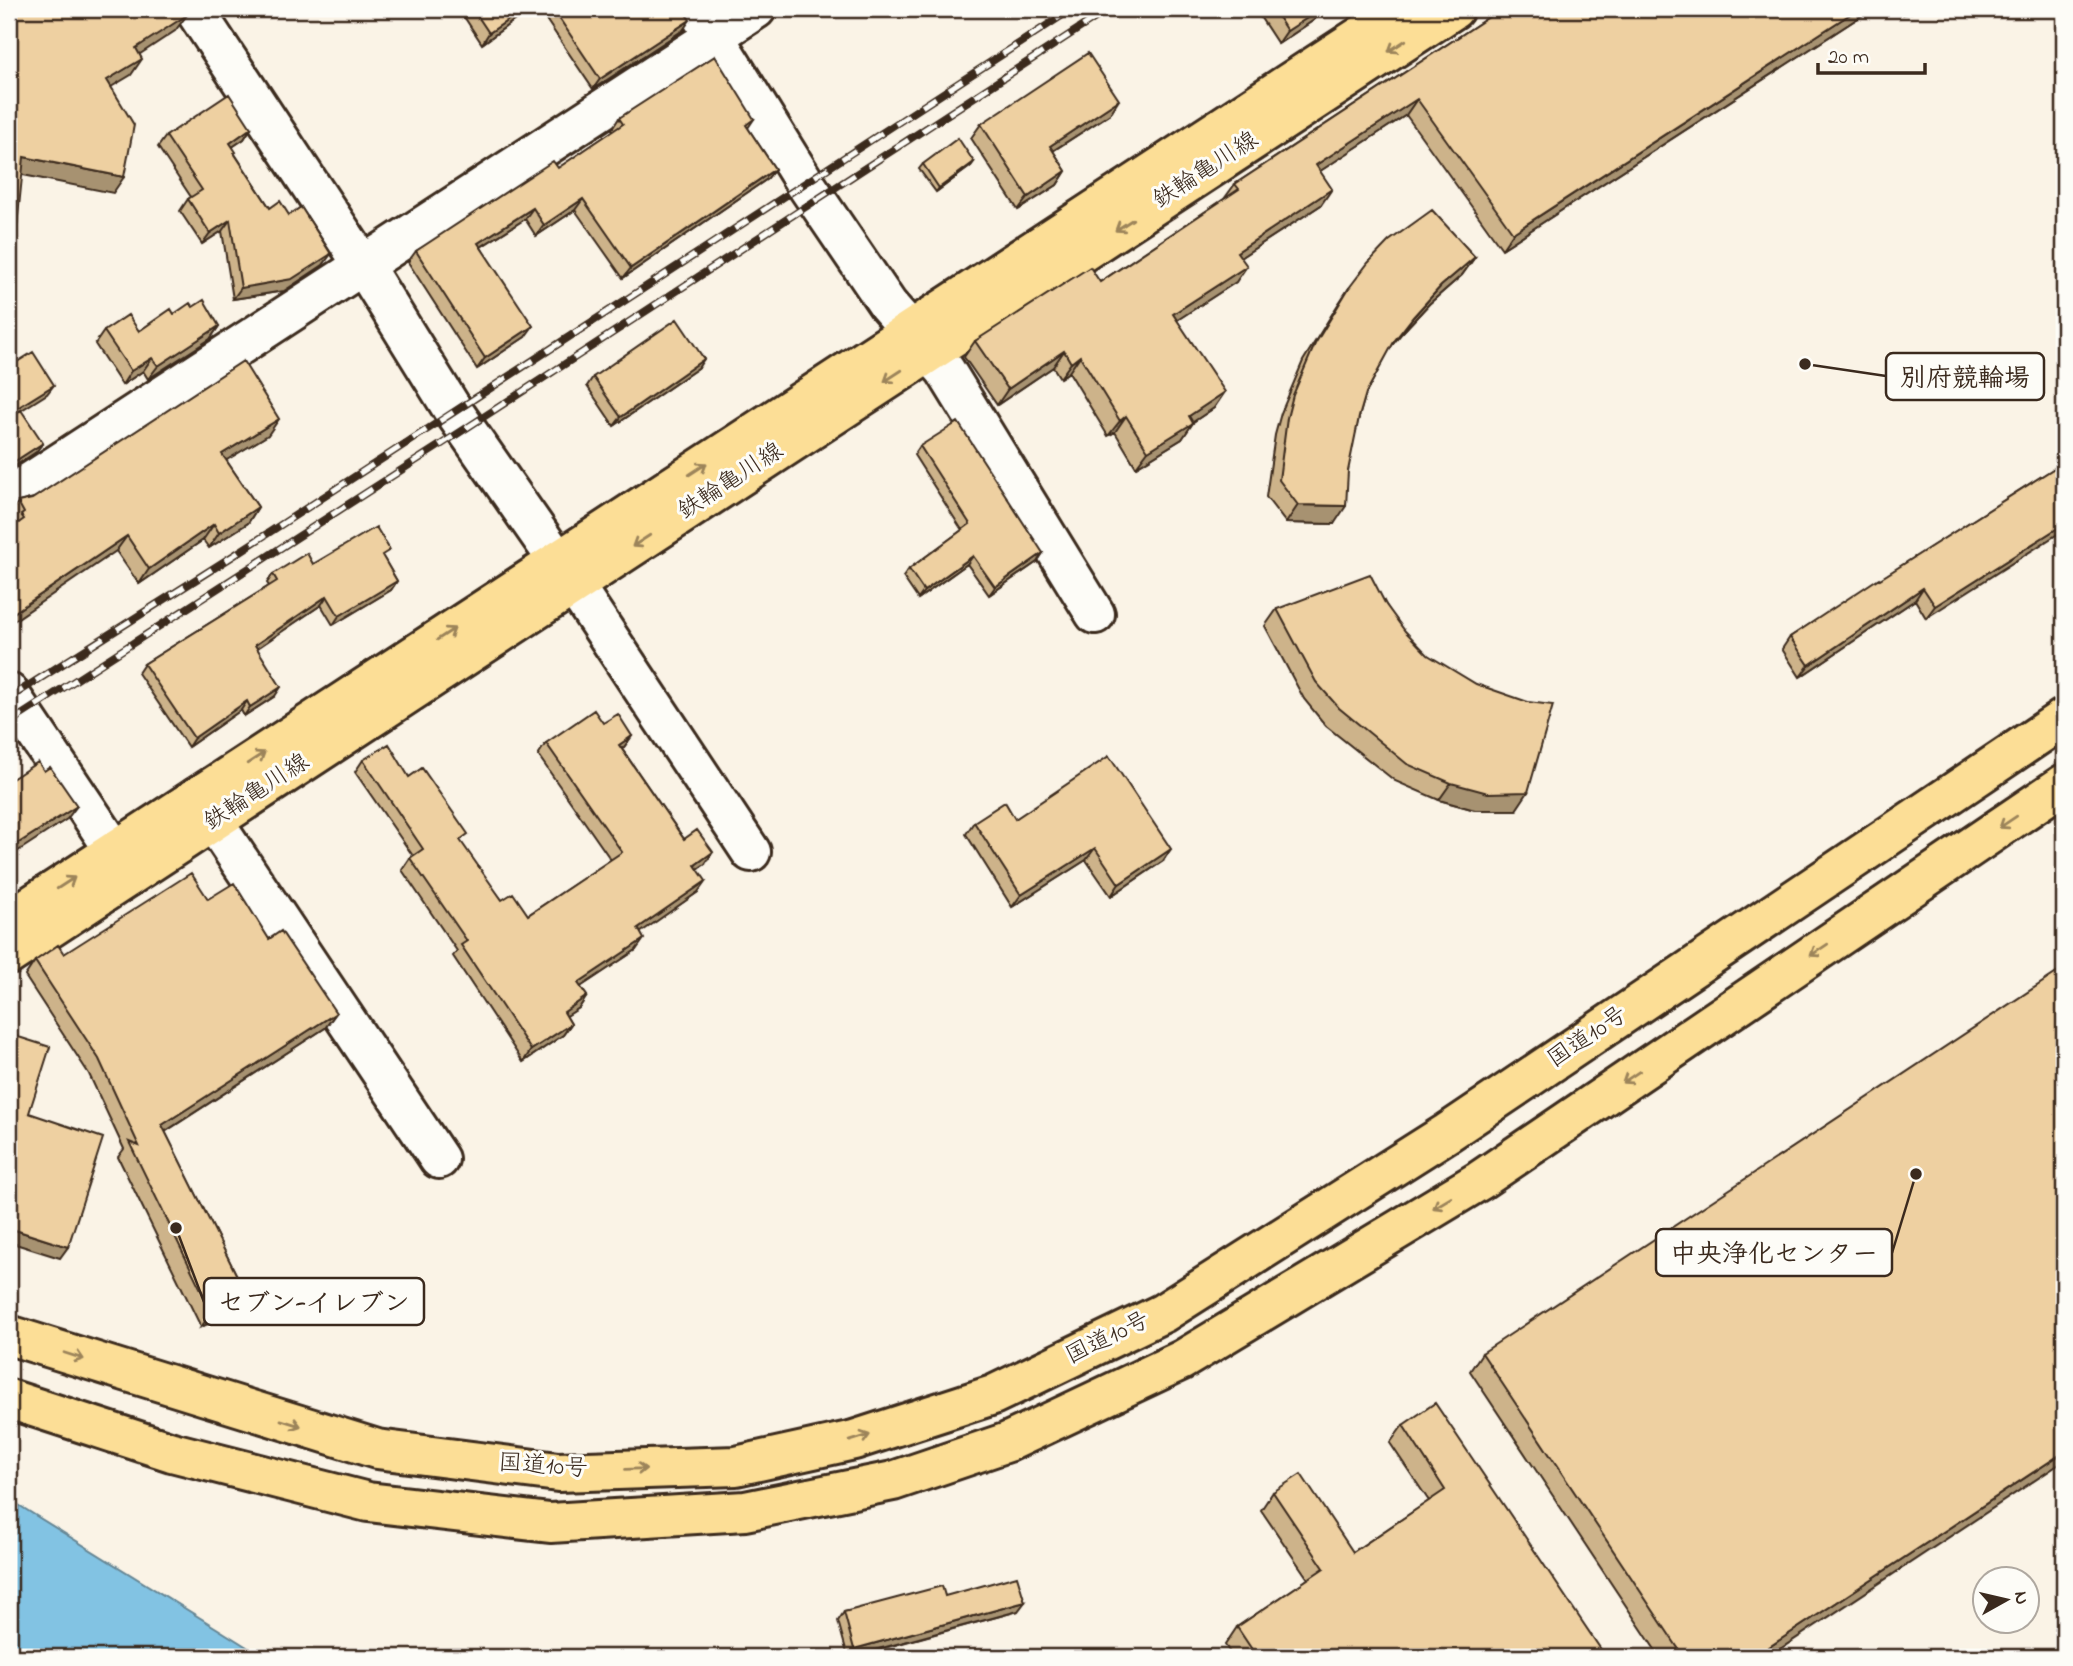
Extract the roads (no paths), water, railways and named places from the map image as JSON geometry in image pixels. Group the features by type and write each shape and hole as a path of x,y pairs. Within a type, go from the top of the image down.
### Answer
{"main road":[{"name":"鉄輪亀川線","path":"920,342 1402,9"},
{"name":"鉄輪亀川線","path":"9,956 122,864 205,809 920,342 1454,9"},
{"name":"国道10号","path":"9,1335 377,1449 558,1472 736,1466 854,1440 993,1395 1163,1313 1447,1133 2064,718"},
{"name":"国道10号","path":"9,1399 172,1452 368,1502 550,1523 745,1511 893,1481 1008,1442 1182,1360 1479,1181 2064,784"},
{"name":"鉄輪亀川線","path":"9,920 122,864"}],"street":[{"path":"194,9 363,265 454,412 566,573 751,852"},
{"path":"9,496 363,265 706,22 756,9"},
{"path":"706,22 805,183 888,305 945,370 1095,614"},
{"path":"9,693 122,864"},
{"path":"205,809 439,1159"}],"water":[{"path":"9,1499 263,1657 9,1657"}],"railway":[{"path":"9,698 236,554 1072,9"},
{"path":"9,723 1109,9"}],"place":[{"name":"別府競輪場","path":"1805,364"},
{"name":"中央浄化センター","path":"1916,1174"},
{"name":"セブン-イレブン","path":"176,1228"}]}
